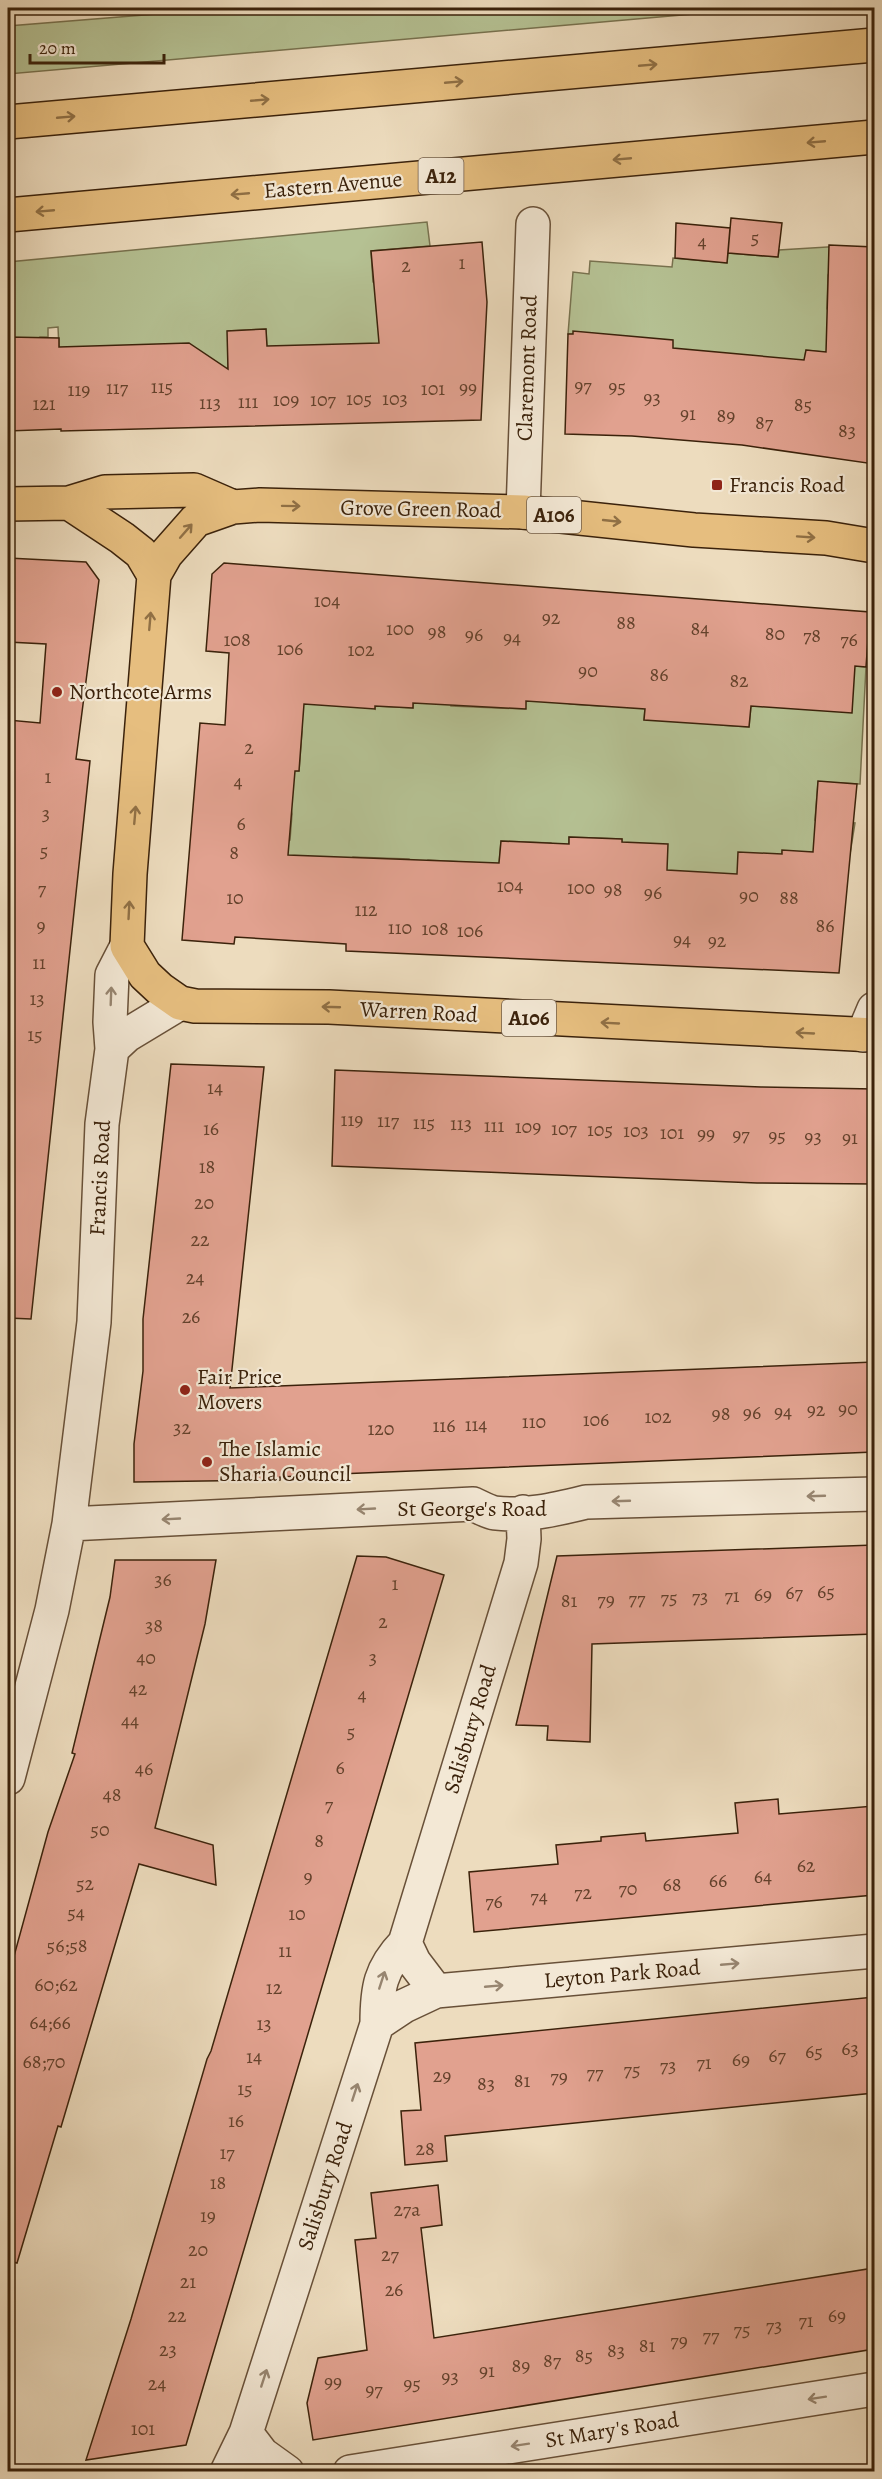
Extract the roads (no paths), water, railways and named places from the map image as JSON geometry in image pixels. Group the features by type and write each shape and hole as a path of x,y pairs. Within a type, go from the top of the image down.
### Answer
{"main road":[{"path":"8,122 874,45"},
{"name":"Eastern Avenue","path":"8,214 874,137"},
{"name":"Grove Green Road","path":"8,504 69,503 105,492 194,490 233,507 260,505 523,512 694,530 826,538 874,546"},
{"path":"69,503 141,553 154,575"},
{"name":"Francis Road","path":"127,946 130,873 154,575 166,554 196,520 233,507"},
{"name":"Warren Road","path":"127,946 151,982 180,1003 195,1006 329,1007 871,1027"}],"street":[{"name":"Claremont Road","path":"523,512 533,224"},
{"name":"Francis Road","path":"8,1778 52,1610 69,1524 94,1322 102,1124 112,1049 110,1022 112,975 127,946"},
{"path":"112,1049 127,1035 180,1003"},
{"name":"St George's Road","path":"69,1524 473,1504 494,1513 550,1510 586,1502 874,1494"},
{"name":"Salisbury Road","path":"246,2433 377,2024 377,1996 389,1960 405,1943 521,1563 524,1539 523,1512"},
{"path":"405,1943 414,1962 436,1991"},
{"name":"Leyton Park Road","path":"377,2024 404,2006 436,1991 874,1951"},
{"name":"St Mary's Road","path":"350,2472 874,2389"},
{"path":"227,2472 246,2433 262,2454 287,2472"}],"place":[{"name":"Francis Road","path":"717,485"},
{"name":"Northcote Arms","path":"57,692"},
{"name":"Fair Price Movers","path":"185,1390"},
{"name":"The Islamic Sharia Council","path":"207,1462"}]}
